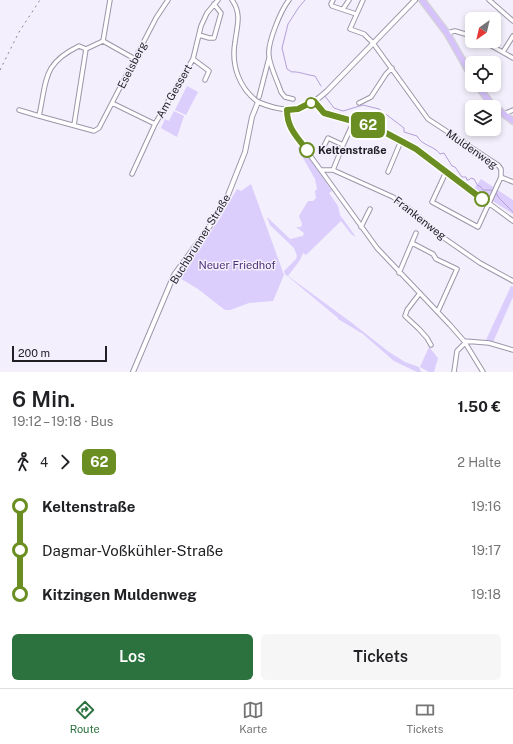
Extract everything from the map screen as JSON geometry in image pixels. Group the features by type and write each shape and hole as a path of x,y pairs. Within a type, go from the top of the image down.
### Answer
{"main road":[{"path":"422,0 447,33 465,64"},
{"path":"482,92 486,98 513,122"}],"street":[{"path":"104,41 110,0"},
{"name":"Eselsberg","path":"74,124 94,131 97,130 156,18 168,0"},
{"name":"Am Gessert","path":"132,174 156,124 192,59 207,12 218,0"},
{"path":"232,0 237,6 239,19 234,50 236,70 242,87 258,102 278,109 287,110 298,109 322,96 415,0"},
{"path":"259,97 269,57 269,50 278,18 289,0"},
{"path":"333,0 330,4 332,6 356,14 363,0"},
{"path":"343,9 349,0"},
{"path":"489,0 513,21"},
{"path":"199,35 214,38 216,34 221,13 214,4"},
{"name":"Muldenweg","path":"356,14 350,29 364,34 373,43 428,119 498,165 501,169 501,177 478,227 432,202 446,172"},
{"path":"447,33 455,31 465,34"},
{"path":"503,52 513,36"},
{"path":"39,116 48,73 53,64 60,56 79,46 86,49 104,41"},
{"path":"104,41 135,59"},
{"path":"496,48 513,58"},
{"path":"19,110 74,124 86,49"},
{"path":"269,57 281,92 285,96 293,99"},
{"path":"192,59 209,71 205,80"},
{"path":"359,103 371,97 386,74 392,68"},
{"path":"314,101 324,113 374,127 401,141 513,221"},
{"name":"Buchbrunner Straße","path":"133,372 174,275 212,223 226,200 244,152 252,117 258,102"},
{"name":"Am Gessert","path":"112,103 156,124"},
{"path":"287,110 290,127 361,227 399,273 438,311 464,342 483,372"},
{"path":"504,114 513,110"},
{"path":"333,170 354,121"},
{"path":"321,152 328,138 343,145"},
{"path":"388,172 401,141"},
{"name":"Frankenweg","path":"321,170 333,170 380,190 399,201 441,236 480,263 513,281"},
{"name":"Muldenweg","path":"501,177 513,182"},
{"path":"361,227 370,209"},
{"name":"Frankenweg","path":"399,273 416,233"},
{"name":"Frankenweg","path":"412,243 433,254 436,259 457,269 438,311"},
{"path":"420,293 407,310 405,316 428,338 431,345"},
{"path":"464,342 489,343 513,350"},
{"path":"454,372 457,351 464,342"}],"green space":[{"path":"187,86 198,92 186,115 175,110"},
{"path":"174,111 184,116 177,137 161,128 165,119 169,121"},
{"path":"300,145 332,191 329,193 338,206 340,215 356,237 351,234 341,221 306,255 303,253 300,260 288,276 389,352 405,362 419,367 421,372 417,372 394,361 363,334 338,319 285,274 284,271 296,259 297,256 294,248 270,225 267,217 290,239 303,236 304,233 296,227 301,227 302,224 299,216 308,201 313,201 316,198 315,191 317,189 315,179 298,149 298,146"},
{"path":"481,179 513,200 513,214 474,189"},
{"name":"Neuer Friedhof","path":"251,184 284,275 273,301 249,303 230,310 225,310 198,289 178,277 219,220 237,189 241,191"},
{"path":"511,286 513,287 513,297 493,342 494,343 485,342"},
{"path":"429,347 438,358 434,372 429,372 420,367"}],"waterway":[{"path":"305,0 288,24 282,48 287,69 292,72 315,76 321,86"},
{"path":"325,96 334,108 343,111 363,105 379,109 404,128 404,132 417,136 422,142 435,149 440,154 444,153 452,166 455,167 462,177 466,177 467,180 471,178 474,179 478,186 480,186 483,190 491,190 493,192"},
{"path":"496,193 513,212"}],"railway":[{"path":"0,70 19,32 40,0"}],"bus line":[{"name":"62","path":"307,150 290,127 287,110 298,109 314,101 324,113 374,127 416,149 482,199"}],"place":[{"name":"Keltenstraße","path":"307,150"}]}
